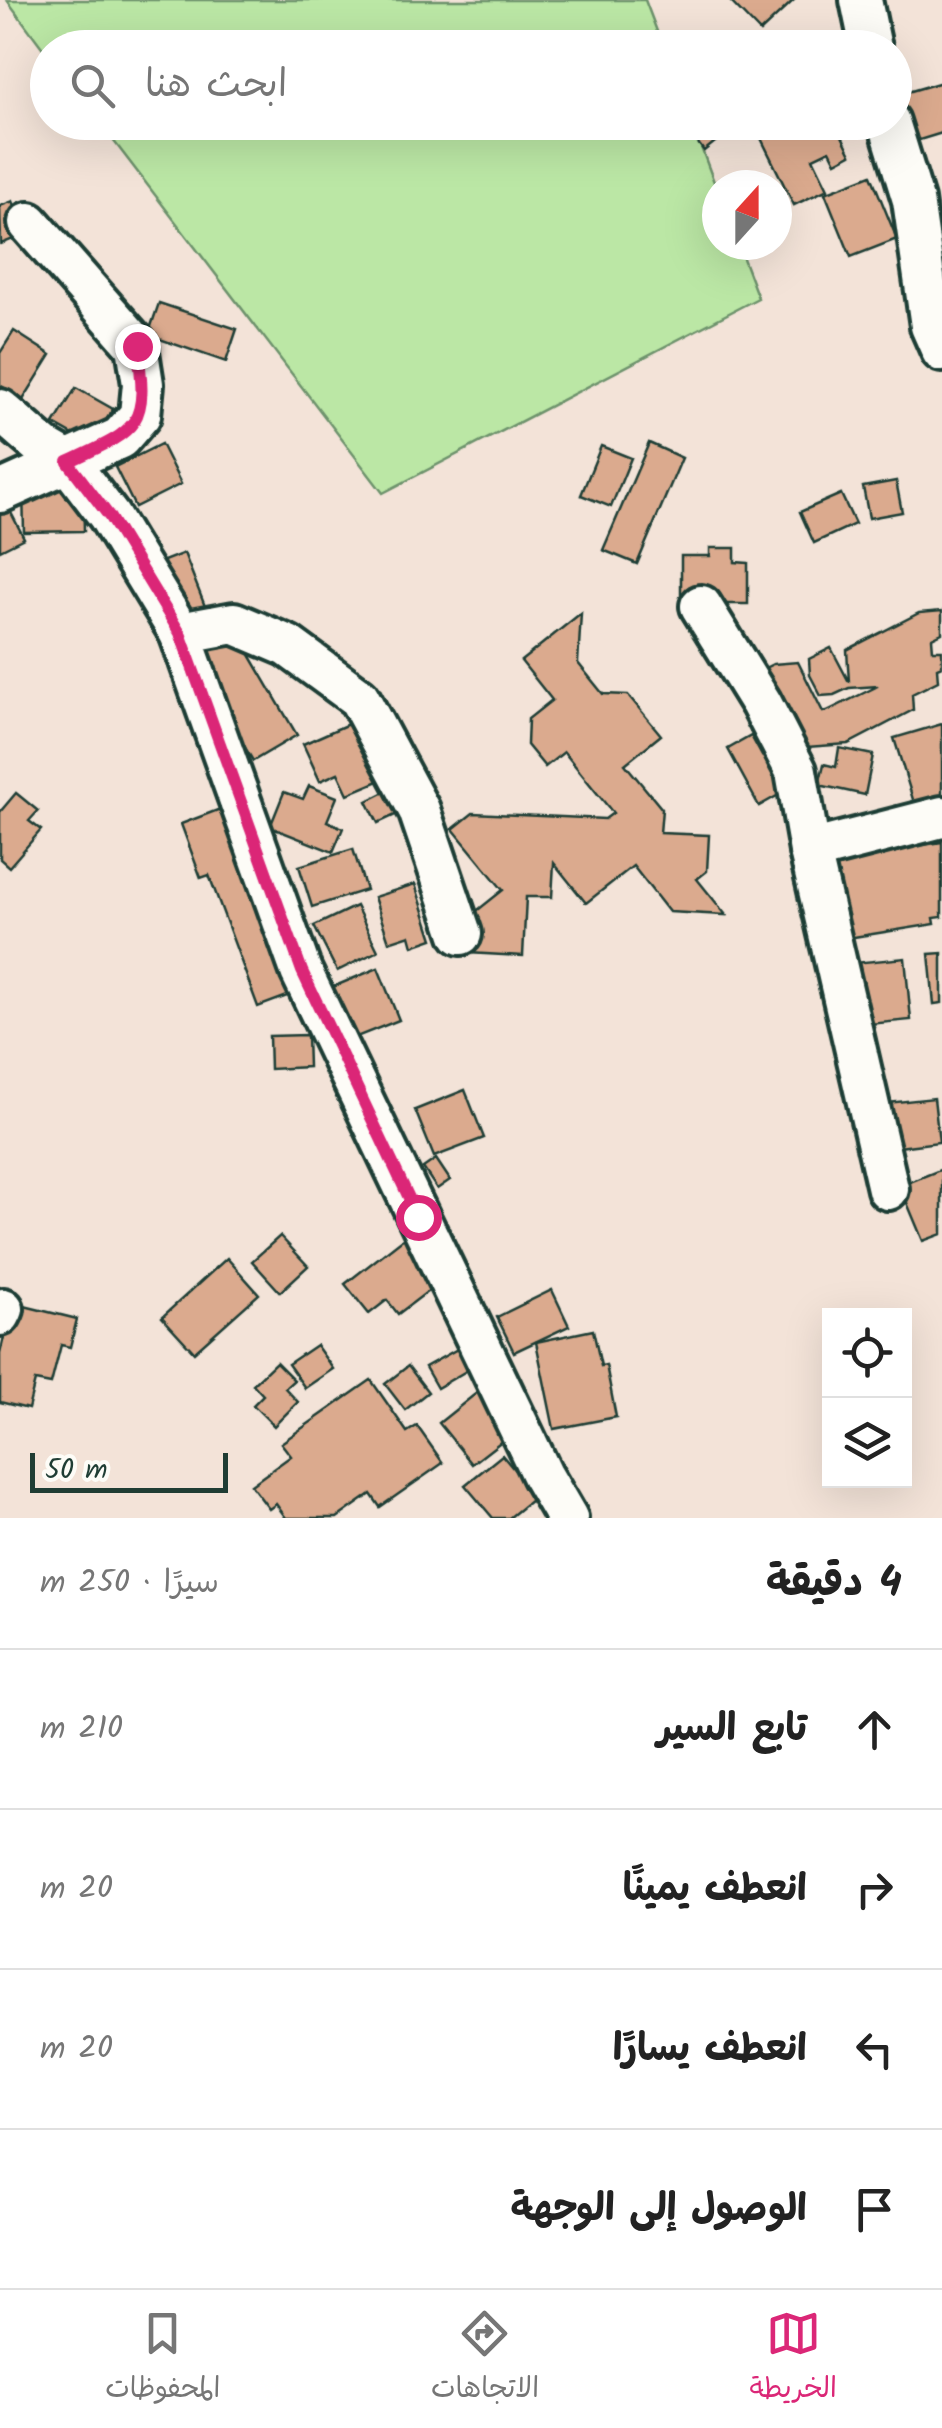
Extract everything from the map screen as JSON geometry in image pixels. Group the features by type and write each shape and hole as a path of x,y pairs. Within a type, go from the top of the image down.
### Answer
{"street":[{"path":"861,0 867,30"},
{"path":"895,140 913,200 931,326 942,352"},
{"path":"0,492 120,438 140,415 143,384 137,346 29,223"},
{"path":"0,410 44,448 68,462 109,516 180,633 302,971 542,1475 567,1518"},
{"path":"701,606 761,703 796,771 810,851 888,1189"},
{"path":"180,633 234,624 288,646 359,698 419,810 461,934"},
{"path":"810,851 942,816"}],"green space":[{"path":"7,0 645,0 656,30 30,30"},
{"path":"113,140 698,140 710,170 702,170 702,260 744,260 758,298 383,493"}],"building":[{"path":"729,0 794,0 762,30"},
{"path":"942,82 942,133 900,146 898,140 912,140 912,91"},
{"path":"696,140 718,140 704,151"},
{"path":"762,140 844,140 851,154 836,162 830,150 813,158 828,189 794,205 792,170 777,170"},
{"path":"871,175 897,239 851,257 825,193"},
{"path":"13,201 26,234 1,244 0,206"},
{"path":"159,303 237,329 226,362 148,335"},
{"path":"14,331 51,355 23,400 0,385 0,353"},
{"path":"76,388 113,409 91,445 54,424"},
{"path":"649,443 682,458 637,564 603,550"},
{"path":"161,444 181,484 135,507 115,467"},
{"path":"601,446 631,458 611,507 581,495"},
{"path":"896,481 902,512 869,518 863,487"},
{"path":"83,487 84,531 24,532 23,488"},
{"path":"841,494 855,524 814,543 800,512"},
{"path":"5,501 24,538 0,550 0,504"},
{"path":"710,548 735,548 735,562 748,563 748,604 681,604 681,556 710,556"},
{"path":"184,553 210,619 182,630 156,564"},
{"path":"942,611 942,633 932,638 933,650 942,650 938,681 912,694 913,710 848,744 793,748 755,673 773,664 798,662 823,712 827,711 878,686 849,688 821,696 810,675 809,659 831,648 849,682 847,650 919,613"},
{"path":"581,613 578,663 603,694 628,695 661,735 625,764 662,809 660,833 709,835 707,871 697,879 726,915 669,912 633,866 586,903 554,863 552,897 526,897 523,956 468,953 469,917 503,890 453,829 473,813 605,819 613,813 564,752 545,767 527,745 528,719 552,700 521,661"},
{"path":"239,636 297,735 253,761 186,647"},
{"path":"355,721 381,780 348,794 338,773 320,781 303,744"},
{"path":"942,724 942,812 919,819 894,738"},
{"path":"751,736 762,756 771,751 791,788 759,806 728,749"},
{"path":"839,748 873,755 865,795 819,785 824,764 836,767"},
{"path":"309,786 337,797 327,821 343,828 333,852 270,827 284,792 303,799"},
{"path":"391,789 402,812 378,823 367,801"},
{"path":"16,793 38,811 29,821 41,830 9,867 0,859 0,812"},
{"path":"231,805 290,995 258,1007 209,875 201,878 181,824"},
{"path":"942,842 942,917 934,918 935,924 835,940 822,861"},
{"path":"353,849 366,890 312,907 299,866"},
{"path":"415,884 433,939 413,946 410,935 389,942 374,897"},
{"path":"356,906 378,951 337,971 314,926"},
{"path":"942,953 942,1003 934,1004 929,954"},
{"path":"905,958 911,1020 859,1025 853,963"},
{"path":"378,968 399,1020 349,1040 328,989"},
{"path":"307,1035 308,1067 270,1069 269,1036"},
{"path":"465,1090 484,1138 434,1157 415,1110"},
{"path":"934,1098 939,1142 882,1149 877,1104"},
{"path":"436,1159 450,1180 437,1189 423,1168"},
{"path":"942,1169 942,1234 923,1241 900,1186"},
{"path":"409,1234 444,1279 398,1314 387,1300 369,1314 345,1284"},
{"path":"280,1236 308,1266 280,1292 252,1261"},
{"path":"227,1258 259,1294 194,1352 162,1317"},
{"path":"552,1290 569,1326 514,1352 497,1317"},
{"path":"12,1303 77,1319 70,1347 61,1345 51,1384 35,1381 28,1409 0,1402 0,1354"},
{"path":"593,1330 601,1366 606,1365 616,1417 554,1429 536,1342"},
{"path":"472,1341 483,1361 437,1388 425,1367"},
{"path":"316,1345 333,1369 305,1388 288,1364"},
{"path":"276,1362 294,1380 285,1388 298,1402 274,1426 253,1405 263,1395 253,1384"},
{"path":"408,1366 428,1392 405,1410 385,1384"},
{"path":"371,1380 407,1432 417,1426 443,1463 380,1507 371,1494 337,1518 286,1518 276,1504 269,1509 251,1485 291,1456 281,1443"},
{"path":"479,1391 512,1433 472,1464 439,1423"},
{"path":"502,1455 536,1496 509,1518 493,1518 465,1485"}],"route":[{"path":"137,346 143,384 140,415 120,438 68,462 109,516 180,633 302,971 418,1217"}]}
